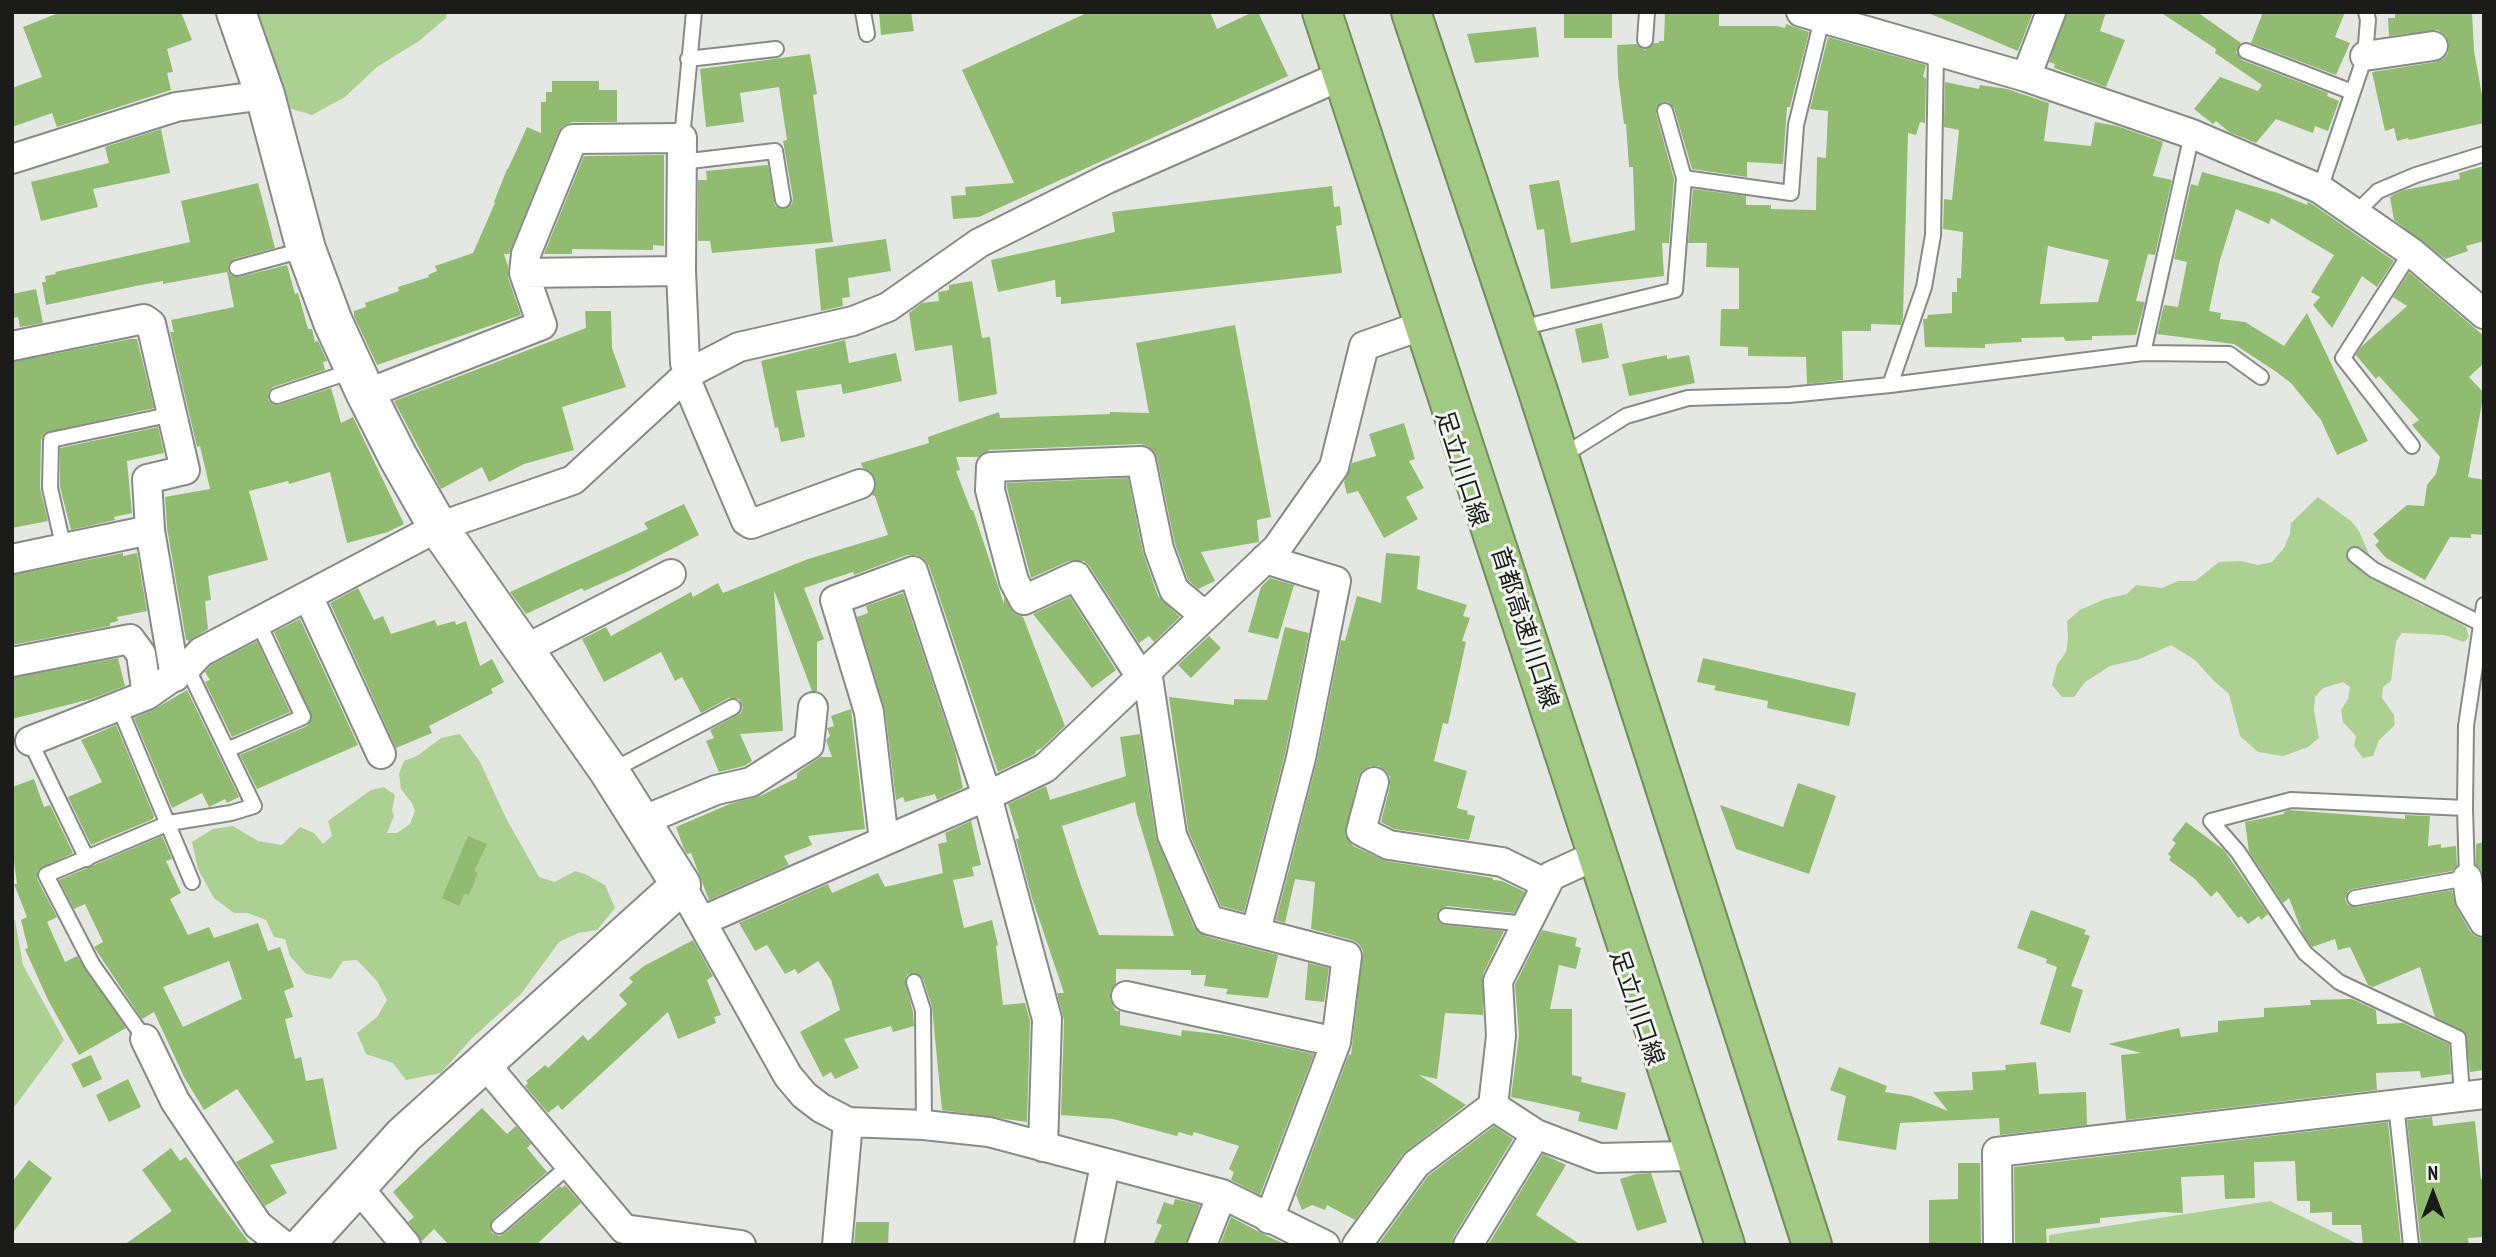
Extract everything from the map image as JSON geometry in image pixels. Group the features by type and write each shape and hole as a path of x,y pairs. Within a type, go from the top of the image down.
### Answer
{"highway":[{"name":"首都高速川口線","path":"1322,12 1725,1245"},
{"path":"1386,12 1510,386 1616,633"},
{"path":"1411,12 1537,388 1812,1245"}],"main road":[{"path":"236,12 265,95 306,249 333,322 398,457 438,527 609,771 681,885 404,1135 304,1245"},
{"name":"足立川口線","path":"1312,12 1586,860 1716,1245"},
{"path":"1422,12 1470,157 1575,449 1673,773 1824,1245"}],"street":[{"path":"2026,77 2051,12"},
{"path":"1812,15 2026,77 2192,134 2320,189 2411,252 2484,314"},
{"path":"2365,55 2434,46"},
{"path":"30,741 147,695 181,672 201,652 438,527 573,480 687,375 739,348 853,321 888,307 991,237 1107,179 1334,79"},
{"path":"12,159 176,107 265,95"},
{"path":"361,382 542,325 524,273 526,254 573,139 681,150 681,271 687,375 746,521 751,524 860,484"},
{"path":"524,273 681,271"},
{"path":"12,346 144,319 151,324 185,470 147,479 150,530 181,672"},
{"path":"702,921 1045,768 1277,548 1334,467 1364,346 1415,328"},
{"path":"1205,616 1174,590 1158,549 1141,461 991,467 990,490 1014,581 1024,600 1076,576 1144,674 1172,835 1209,920 1347,956 1336,1042 1269,1219"},
{"path":"12,559 150,530"},
{"path":"1256,931 1301,758 1336,582 1265,559"},
{"path":"884,841 869,712 835,600 913,570 986,796 1047,1019 1043,1147"},
{"path":"524,650 671,575"},
{"path":"308,596 381,754"},
{"path":"12,662 130,639 141,654 147,695"},
{"path":"642,821 716,790 751,782 809,745 813,707"},
{"path":"1374,782 1361,831 1390,845 1502,862 1547,884"},
{"path":"1357,1245 1416,1164 1493,1106 1501,1036 1498,981 1551,876 1586,860"},
{"path":"2468,878 2470,899 2484,922"},
{"path":"681,885 788,1076 804,1095 821,1108 848,1122 924,1125 989,1132 1222,1194 1325,1245"},
{"path":"1126,996 1336,1042"},
{"path":"145,1038 183,1113 258,1225 283,1245"},
{"path":"484,1063 570,1166 621,1237 741,1245"},
{"path":"1998,1245 1997,1152 2473,1095"},
{"path":"1493,1106 1536,1134 1599,1158 1687,1156"},
{"path":"837,1245 848,1122"},
{"path":"1468,1245 1536,1134"},
{"path":"1088,1245 1105,1164"},
{"path":"357,1186 406,1245"},
{"path":"1202,1245 1222,1194"}],"lane":[{"path":"694,12 681,150 775,151 783,200"},
{"path":"863,12 867,34"},
{"path":"1646,40 1647,12"},
{"path":"2320,189 2365,55 2368,20 2366,12"},
{"path":"1684,178 1791,193 1796,125 1812,15"},
{"path":"688,60 776,48"},
{"path":"1890,385 1924,287 1933,235 1936,51"},
{"path":"2246,51 2352,92"},
{"path":"1532,325 1675,290 1684,178 1665,111"},
{"path":"2143,353 2192,134"},
{"path":"2356,213 2378,191 2416,175 2484,154"},
{"path":"237,268 306,249"},
{"path":"2411,252 2343,358 2412,446"},
{"path":"1575,449 1626,416 1688,398 1789,395 2143,353 2229,354 2261,377"},
{"path":"277,396 361,382"},
{"path":"64,549 50,488 51,440 173,414"},
{"path":"2355,555 2375,570 2482,624"},
{"path":"2355,898 2468,878 2466,726 2484,605"},
{"path":"227,750 303,717 258,622"},
{"path":"145,1038 92,964 46,875 169,823 231,813 254,806 227,750 181,672"},
{"path":"609,771 733,707"},
{"path":"119,708 192,882"},
{"path":"30,741 87,859"},
{"path":"2465,808 2291,800 2211,821 2238,852 2305,953 2339,982 2458,1038 2473,1095"},
{"path":"1446,916 1528,924"},
{"path":"914,982 923,1010 924,1125"},
{"path":"2396,1104 2411,1245"},
{"path":"499,1226 570,1166"}],"green space":[{"path":"250,12 447,12 446,18 419,41 377,67 345,97 312,115 289,108 278,88"},
{"path":"2318,497 2351,521 2359,531 2381,582 2466,627 2469,637 2464,642 2444,635 2402,633 2396,641 2391,681 2383,687 2382,698 2394,715 2395,725 2379,740 2373,756 2363,758 2354,746 2356,736 2343,722 2341,710 2348,699 2350,687 2343,682 2323,688 2315,697 2314,711 2319,738 2308,747 2283,756 2258,752 2240,736 2229,694 2195,660 2171,645 2140,659 2110,666 2085,682 2074,697 2062,697 2052,685 2057,665 2066,652 2067,621 2080,610 2105,599 2127,594 2136,585 2162,588 2178,581 2195,581 2219,562 2241,561 2258,565 2272,562 2284,548 2291,523"},
{"path":"460,734 480,762 506,818 539,877 555,882 575,871 585,874 605,885 615,908 597,930 578,933 559,942 521,994 472,1038 441,1073 406,1080 393,1063 366,1054 357,1033 377,1017 387,1000 377,981 357,960 343,961 331,979 306,974 290,956 285,939 274,937 266,920 248,913 234,913 214,898 198,869 192,842 213,829 233,826 258,841 282,845 300,827 314,833 323,844 332,836 328,821 371,790 384,787 395,795 392,810 394,816 387,833 397,833 410,824 415,811 401,789 399,774 404,761 417,756 441,738"},
{"path":"12,919 15,920 23,965 64,1040 12,1110"},
{"path":"2270,1201 2360,1245 2049,1245 2049,1235"}],"building":[{"path":"61,12 181,12 192,40 167,49 173,72 167,73 171,90 57,127 52,113 12,127 12,88 42,77 23,27"},
{"path":"879,12 911,12 914,31 881,35"},
{"path":"1089,12 1210,12 1217,29 1258,12 1288,76 979,217 953,219 951,196 966,195 965,187 1014,183 962,70"},
{"path":"1564,12 1612,12 1612,38 1564,38"},
{"path":"1665,12 1719,12 1719,26 1785,28 1786,24 1809,32 1790,107 1787,107 1783,164 1747,162 1747,177 1692,169 1674,108 1668,102 1662,102 1656,108 1656,114 1674,179 1669,243 1662,243 1664,276 1551,289 1544,229 1537,230 1529,185 1559,180 1571,243 1635,230 1633,167 1629,167 1617,45 1636,44 1645,50 1654,43 1664,41"},
{"path":"1926,12 2033,12 2018,51"},
{"path":"2067,12 2106,12 2100,31 2125,40 2106,87 2054,68 2055,64 2049,62"},
{"path":"2160,12 2197,12 2241,43 2236,52 2242,60 2328,93 2327,96 2339,101 2328,131 2315,126 2313,133 2276,119 2256,143 2229,132 2216,121 2213,124 2194,109 2220,77 2258,91 2262,85 2215,53 2216,49"},
{"path":"2263,12 2345,12 2335,37 2350,43 2336,75 2251,43"},
{"path":"2395,12 2472,12 2474,51 2484,106 2484,123 2397,141 2394,128 2385,131 2372,72 2436,62 2448,53 2449,44 2446,36 2438,30 2389,36 2388,18 2395,18"},
{"path":"1536,27 1539,57 1475,63 1467,34"},
{"path":"1828,37 1926,65 1923,77 1926,78 1925,123 1920,122 1916,135 1908,133 1901,325 1871,324 1871,331 1842,331 1843,380 1807,384 1806,357 1748,356 1748,347 1720,346 1721,309 1739,309 1739,268 1706,267 1707,243 1688,243 1693,189 1746,196 1746,205 1771,205 1771,209 1816,210 1817,157 1826,158 1828,111 1810,109"},
{"path":"810,54 833,242 712,253 710,241 698,241 698,180 707,180 706,171 768,165 775,206 785,209 792,204 793,198 783,141 787,140 779,87 740,93 744,122 706,127 700,69"},
{"path":"552,81 599,81 599,90 617,90 617,122 572,122 563,126 558,133 509,254 504,254 508,278 521,315 377,365 354,311 366,307 365,303 399,291 398,287 429,277 428,275 437,271 435,266 473,253 527,127 541,133 541,102 546,102 546,92 552,92"},
{"path":"1945,82 1979,89 1980,85 2007,89 2049,103 2044,141 2091,146 2095,122 2117,126 2163,142 2153,176 2172,180 2155,255 2148,254 2136,301 2145,302 2136,335 2092,336 2092,340 2065,341 2064,337 2021,338 2022,342 1985,344 1985,348 1925,347 1923,319 1927,319 1928,315 1952,313 1952,292 1957,292 1957,278 1961,278 1963,232 1943,229 1944,199 1952,200 1959,130 1944,127","holes":["2048,246 2109,260 2098,302 2040,304"]},
{"path":"161,129 170,173 93,189 98,207 41,221 31,182 109,163 105,147"},
{"path":"664,155 664,246 653,245 653,250 572,249 572,254 544,254 584,156"},
{"path":"2484,166 2484,241 2466,246 2468,251 2445,259 2394,220 2390,197 2393,195 2404,190 2460,179 2459,173"},
{"path":"2202,172 2278,193 2307,205 2308,202 2394,261 2377,287 2362,276 2332,328 2313,305 2320,297 2311,292 2334,255 2271,218 2269,224 2236,209 2220,260 2209,311 2221,313 2220,319 2245,322 2284,346 2307,313 2368,441 2337,455 2321,420 2291,383 2275,371 2234,344 2157,334 2164,305 2178,307 2187,262 2174,259 2191,184 2198,186"},
{"path":"258,183 275,248 234,259 228,265 228,271 239,277 287,265 308,329 312,329 315,342 318,341 327,361 323,362 325,370 273,387 268,393 268,400 279,405 331,388 341,423 353,417 404,524 388,532 347,543 330,472 289,484 288,481 249,491 268,560 208,576 211,600 205,601 208,629 189,641 186,640 167,528 165,497 210,489 200,446 197,447 170,332 174,332 171,320 234,307 227,272 163,284 163,281 46,305 42,282 46,282 45,276 56,274 55,272 190,242 181,201"},
{"path":"1332,186 1334,207 1340,206 1342,225 1336,226 1342,273 1061,304 1061,297 1056,297 1055,280 998,292 991,260 1115,232 1112,212"},
{"path":"886,239 891,271 848,278 850,297 842,298 843,306 821,311 815,249"},
{"path":"2409,272 2484,336 2484,363 2469,377 2484,393 2468,477 2484,480 2484,535 2471,534 2471,538 2450,537 2425,580 2386,558 2375,545 2379,541 2373,534 2407,505 2424,506 2427,485 2436,474 2440,457 2412,425 2419,420 2379,376 2376,379 2356,355 2361,347 2407,306 2393,297"},
{"path":"972,281 982,338 990,337 997,394 959,402 952,345 915,351 909,313 922,303 939,301 938,292 949,290 949,285"},
{"path":"36,289 43,323 20,327 18,317 12,318 12,294"},
{"path":"585,311 611,311 612,348 626,387 562,407 574,450 524,464 489,482 482,467 441,489 394,401 586,328"},
{"path":"1602,323 1609,358 1582,363 1575,329"},
{"path":"1235,325 1271,517 1257,520 1259,542 1201,552 1215,581 1198,589 1188,580 1175,544 1157,458 1148,446 1140,444 990,450 978,457 956,457 960,470 956,471 973,510 1004,604 1004,597 1014,613 1023,617 1065,726 1035,754 998,772 929,566 917,555 907,555 854,575 853,572 804,588 824,639 817,642 817,691 812,691 774,590 783,731 740,734 752,761 744,766 719,772 706,741 714,738 710,730 741,713 743,707 739,699 729,698 701,713 682,677 675,681 661,652 604,682 582,639 606,627 611,636 691,592 693,597 718,583 723,593 808,559 888,535 875,496 872,495 876,486 875,478 861,463 929,443 928,437 999,412 1000,418 1110,412 1149,413 1136,343"},
{"path":"137,339 154,408 45,433 41,440 40,488 48,521 12,528 12,362"},
{"path":"845,340 849,363 896,353 902,381 843,394 841,384 796,391 805,437 781,442 778,427 775,428 761,361"},
{"path":"1667,355 1667,359 1689,355 1695,383 1629,396 1622,364"},
{"path":"1404,423 1415,459 1409,461 1424,488 1406,497 1418,519 1384,538 1358,491 1347,494 1344,482 1352,463 1376,456 1369,434"},
{"path":"158,427 164,453 127,461 132,513 114,517 115,520 71,530 60,487 60,448"},
{"path":"1128,478 1143,553 1158,596 1180,617 1154,642 1149,636 1139,643 1084,561 1069,561 1031,578 1007,488 1007,483"},
{"path":"684,504 699,535 629,571 584,591 582,588 526,614 510,592 648,529 644,523"},
{"path":"123,553 123,556 137,553 147,611 117,617 118,621 110,623 110,626 12,645 12,575"},
{"path":"1386,553 1420,556 1417,589 1467,605 1463,616 1470,618 1462,641 1466,642 1448,724 1443,723 1434,761 1467,771 1457,808 1475,816 1469,840 1394,829 1381,822 1390,777 1379,766 1370,766 1363,770 1358,778 1345,835 1353,846 1386,861 1493,878 1525,892 1514,913 1447,906 1438,911 1438,921 1444,925 1504,931 1483,974 1483,1015 1445,1013 1437,1079 1419,1075 1466,1105 1403,1154 1355,1220 1327,1205 1325,1210 1312,1205 1302,1210 1296,1195 1349,1054 1351,1055 1363,951 1359,944 1352,940 1311,929 1315,882 1295,879 1285,923 1276,920 1317,761 1341,640 1345,641 1357,596 1381,603"},
{"path":"1270,578 1294,585 1278,639 1248,632 1261,587"},
{"path":"358,588 374,620 383,616 391,634 435,620 437,626 455,621 456,625 466,621 480,666 492,659 504,682 491,689 493,693 429,726 432,733 396,748 330,603"},
{"path":"903,593 955,751 963,788 937,800 935,794 905,802 903,797 896,800 885,710 857,617 868,613 866,606"},
{"path":"1070,597 1116,670 1092,688 1033,614"},
{"path":"300,619 358,745 257,789 240,755 307,726 312,719 274,632"},
{"path":"1285,627 1309,633 1285,754 1244,912 1221,906 1188,830 1169,697 1234,705 1234,699 1267,700"},
{"path":"1209,636 1221,648 1191,678 1178,665"},
{"path":"257,641 290,712 232,737 205,682 210,680 205,672 211,665"},
{"path":"118,658 125,686 91,699 12,719 12,678"},
{"path":"1703,658 1856,693 1849,726 1767,708 1768,701 1714,690 1716,686 1697,682"},
{"path":"187,690 239,797 227,803 225,799 209,807 202,793 172,808 134,718"},
{"path":"851,709 865,829 808,836 812,845 784,856 789,865 709,900 691,853 687,854 684,849 676,827 732,803 760,796 797,778 797,773 820,757 832,757 826,740 830,736 827,728 834,726 831,716"},
{"path":"116,725 154,816 153,819 91,845 68,797 102,782 81,740"},
{"path":"1140,734 1156,838 1194,927 1205,936 1278,955 1268,998 1226,994 1228,989 1204,986 1206,975 1191,975 1191,970 1116,969 1116,983 1110,992 1110,1000 1116,1011 1120,1011 1120,1025 1181,1036 1182,1030 1224,1035 1314,1054 1260,1195 1231,1180 1234,1172 1229,1169 1239,1146 1194,1132 1192,1136 1179,1132 1177,1136 1113,1119 1061,1115 1064,1020 1057,993 1064,993 1032,898 1016,839 1019,838 1008,804 1046,786 1050,800 1126,776 1120,737","holes":["1135,802 1174,936 1099,935 1062,826"]},
{"path":"34,779 44,807 50,805 73,853 38,870 37,879 57,917 47,922 65,962 77,956 126,1028 79,1055 48,1000 25,949 28,948 21,920 27,917 14,884 17,884 12,846 12,787"},
{"path":"1798,783 1836,796 1809,874 1736,849 1720,805 1783,827"},
{"path":"2289,810 2405,819 2405,815 2430,816 2428,846 2456,846 2457,865 2452,871 2353,889 2348,891 2345,899 2348,905 2357,907 2452,890 2456,907 2470,931 2484,939 2484,1070 2470,1072 2465,1032 2435,1017 2420,967 2373,987 2368,985 2350,947 2338,950 2335,939 2312,947 2302,932 2289,898 2283,903 2249,852 2245,822 2284,814"},
{"path":"971,821 981,865 972,867 974,876 953,880 964,928 992,920 998,945 1003,1005 1025,1003 1030,1021 1027,1122 942,1110 932,1007 923,979 915,973 907,975 905,981 914,1026 893,1032 891,1026 844,1039 859,1068 835,1079 831,1072 823,1077 800,1032 840,1010 831,980 818,961 798,974 795,969 785,974 767,945 755,951 739,923 828,884 832,893 878,873 885,887 943,873 938,844 947,842 945,833"},
{"path":"2186,822 2224,850 2268,914 2261,920 2259,916 2248,924 2241,916 2238,918 2217,891 2211,897 2195,879 2169,860 2171,857 2168,854 2176,843 2172,840"},
{"path":"162,836 172,859 166,861 181,893 170,899 188,935 209,927 214,938 258,923 268,951 280,947 294,987 284,991 293,1017 285,1019 295,1059 301,1057 306,1081 323,1078 337,1149 270,1165 287,1193 265,1206 236,1162 274,1142 237,1089 204,1110 184,1077 154,1012 142,1019 94,947 103,942 85,904 74,909 59,880","holes":["229,961 242,999 183,1027 163,987"]},
{"path":"468,836 487,844 474,871 478,873 469,895 464,894 459,906 442,898"},
{"path":"2484,842 2484,878 2476,865 2476,844"},
{"path":"2031,910 2086,930 2084,934 2090,936 2071,986 2083,990 2070,1033 2040,1024 2057,967 2046,963 2047,959 2017,948"},
{"path":"1542,930 1577,938 1575,946 1581,948 1576,969 1559,965 1550,1009 1572,1009 1572,1075 1582,1077 1581,1082 1626,1093 1617,1130 1578,1121 1580,1112 1511,1097 1519,1035 1515,985"},
{"path":"693,940 713,976 707,980 721,1015 714,1017 716,1023 678,1039 668,1012 562,1110 558,1105 548,1113 525,1086 528,1083 526,1081 545,1065 548,1068 583,1035 588,1041 627,1004 619,995 633,982 629,978 644,966"},
{"path":"1308,963 1329,968 1324,1002 1305,1000"},
{"path":"2352,999 2376,1010 2377,1024 2403,1023 2449,1044 2451,1074 2421,1078 2420,1071 2376,1073 2377,1090 2126,1120 2121,1055 2141,1053 2108,1044 2179,1028 2181,1037 2218,1032 2218,1021 2264,1017 2264,1008 2311,1005 2310,1000"},
{"path":"91,1055 102,1079 83,1088 71,1064"},
{"path":"2036,1062 2039,1094 2086,1092 2087,1125 2000,1135 1999,1118 1900,1123 1896,1150 1837,1140 1846,1096 1830,1090 1839,1067 1887,1086 1885,1092 1911,1096 1948,1111 1933,1092 1973,1090 1972,1072 2006,1070 2005,1065"},
{"path":"128,1079 141,1107 109,1122 96,1095"},
{"path":"482,1108 507,1134 516,1126 531,1144 527,1148 547,1172 493,1219 490,1227 492,1233 500,1236 505,1233 560,1186 562,1188 565,1185 581,1203 536,1245 449,1245 434,1229 422,1241 408,1222 414,1217 393,1192"},
{"path":"2432,1117 2433,1126 2475,1121 2481,1179 2484,1179 2484,1237 2468,1238 2469,1245 2421,1245 2407,1120"},
{"path":"2388,1122 2401,1245 2363,1245 2361,1225 2332,1225 2332,1212 2310,1213 2310,1201 2297,1201 2295,1161 2254,1162 2255,1198 2225,1199 2224,1175 2181,1177 2183,1213 2163,1212 2100,1218 2100,1223 2046,1229 2047,1245 2015,1245 2014,1167"},
{"path":"1494,1126 1513,1139 1451,1245 1378,1245 1428,1176"},
{"path":"171,1148 180,1161 186,1157 251,1245 124,1245 172,1211 142,1170"},
{"path":"1543,1154 1566,1165 1536,1215 1581,1245 1488,1245"},
{"path":"29,1160 52,1178 12,1234 12,1182"},
{"path":"1958,1163 1980,1163 1981,1245 1929,1244 1929,1200 1958,1199"},
{"path":"1651,1173 1667,1222 1637,1231 1620,1179"},
{"path":"1175,1199 1200,1205 1186,1245 1153,1245 1162,1225 1156,1223 1164,1202 1173,1205"},
{"path":"1231,1217 1263,1234 1287,1245 1220,1245"},
{"path":"856,1222 889,1222 888,1245 854,1245"}]}
